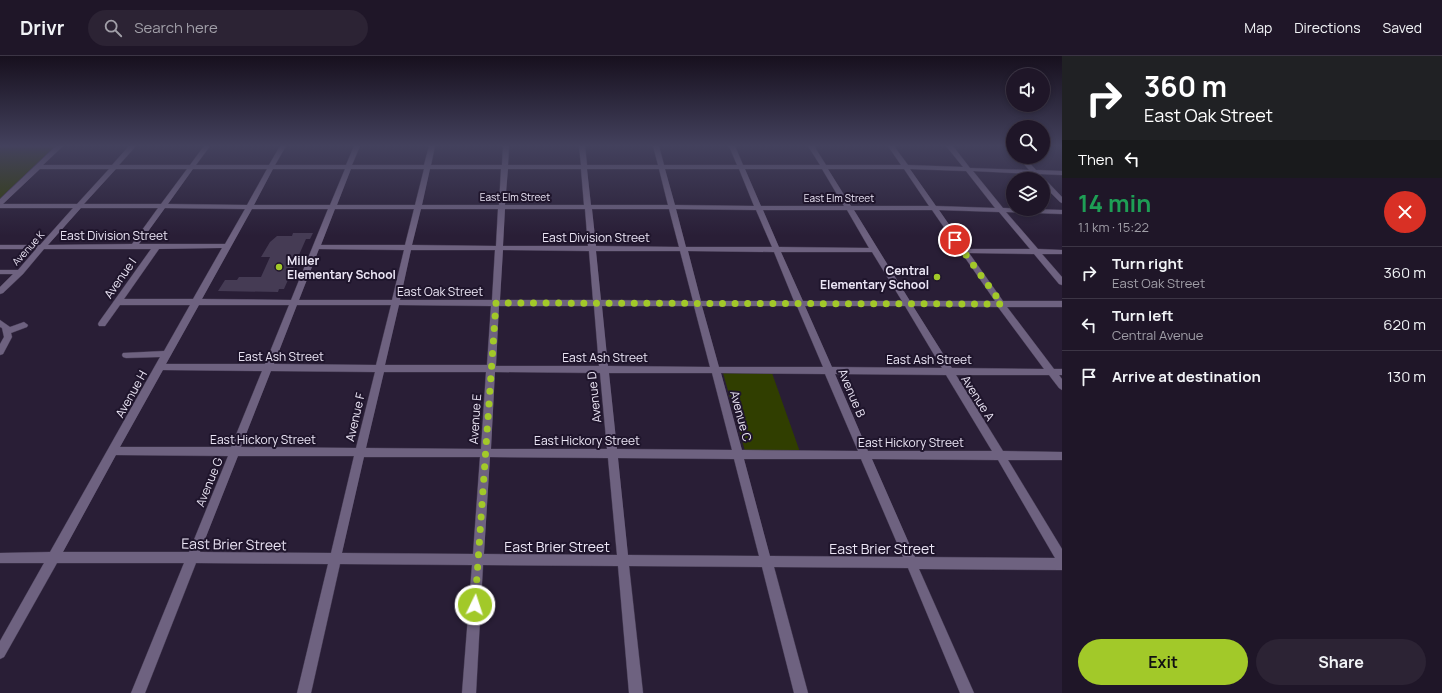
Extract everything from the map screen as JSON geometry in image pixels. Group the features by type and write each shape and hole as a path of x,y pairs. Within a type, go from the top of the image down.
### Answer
{"street":[{"path":"0,205 30,176"},
{"name":"Avenue K","path":"0,291 20,272 107,176"},
{"path":"134,246 186,176"},
{"name":"Avenue H","path":"0,653 267,176"},
{"name":"Avenue G","path":"138,693 346,176"},
{"name":"Avenue F","path":"304,693 425,176"},
{"name":"Avenue E","path":"469,693 504,176"},
{"name":"Avenue D","path":"585,176 636,693"},
{"name":"Avenue C","path":"664,176 801,693"},
{"name":"Avenue B","path":"745,176 967,693"},
{"name":"Avenue A","path":"828,176 1000,455 1062,560"},
{"path":"911,176 1021,333 1062,386"},
{"path":"973,176 1062,282"},
{"path":"1050,188 1062,201"},
{"name":"East Elm Street","path":"0,205 163,207 933,208 1062,212"},
{"name":"Avenue I","path":"102,324 157,246"},
{"name":"East Division Street","path":"0,247 227,246"},
{"name":"East Division Street","path":"317,247 874,250"},
{"path":"963,251 1062,252"},
{"path":"0,272 20,272"},
{"name":"East Oak Street","path":"118,302 1062,304"},
{"path":"0,323 6,327 8,331 8,337 0,352"},
{"path":"8,331 24,325"},
{"path":"126,355 167,354"},
{"name":"East Ash Street","path":"160,367 1062,372"},
{"name":"East Hickory Street","path":"113,451 1062,456"},
{"name":"East Brier Street","path":"0,558 1062,564"}],"green space":[{"path":"0,176 24,176 0,199"},
{"path":"723,373 772,373 800,452 745,451"}],"building":[{"name":"Miller Elementary School","path":"293,233 313,233 310,239 306,239 284,289 279,289 278,292 218,291 225,280 237,280 239,277 261,277 270,257 261,257 270,242 277,236 292,236"}],"place":[{"name":"Miller Elementary School","path":"279,267"},
{"name":"Central Elementary School","path":"937,277"}],"route":[{"path":"475,605 496,303 1002,304 955,240"}]}
